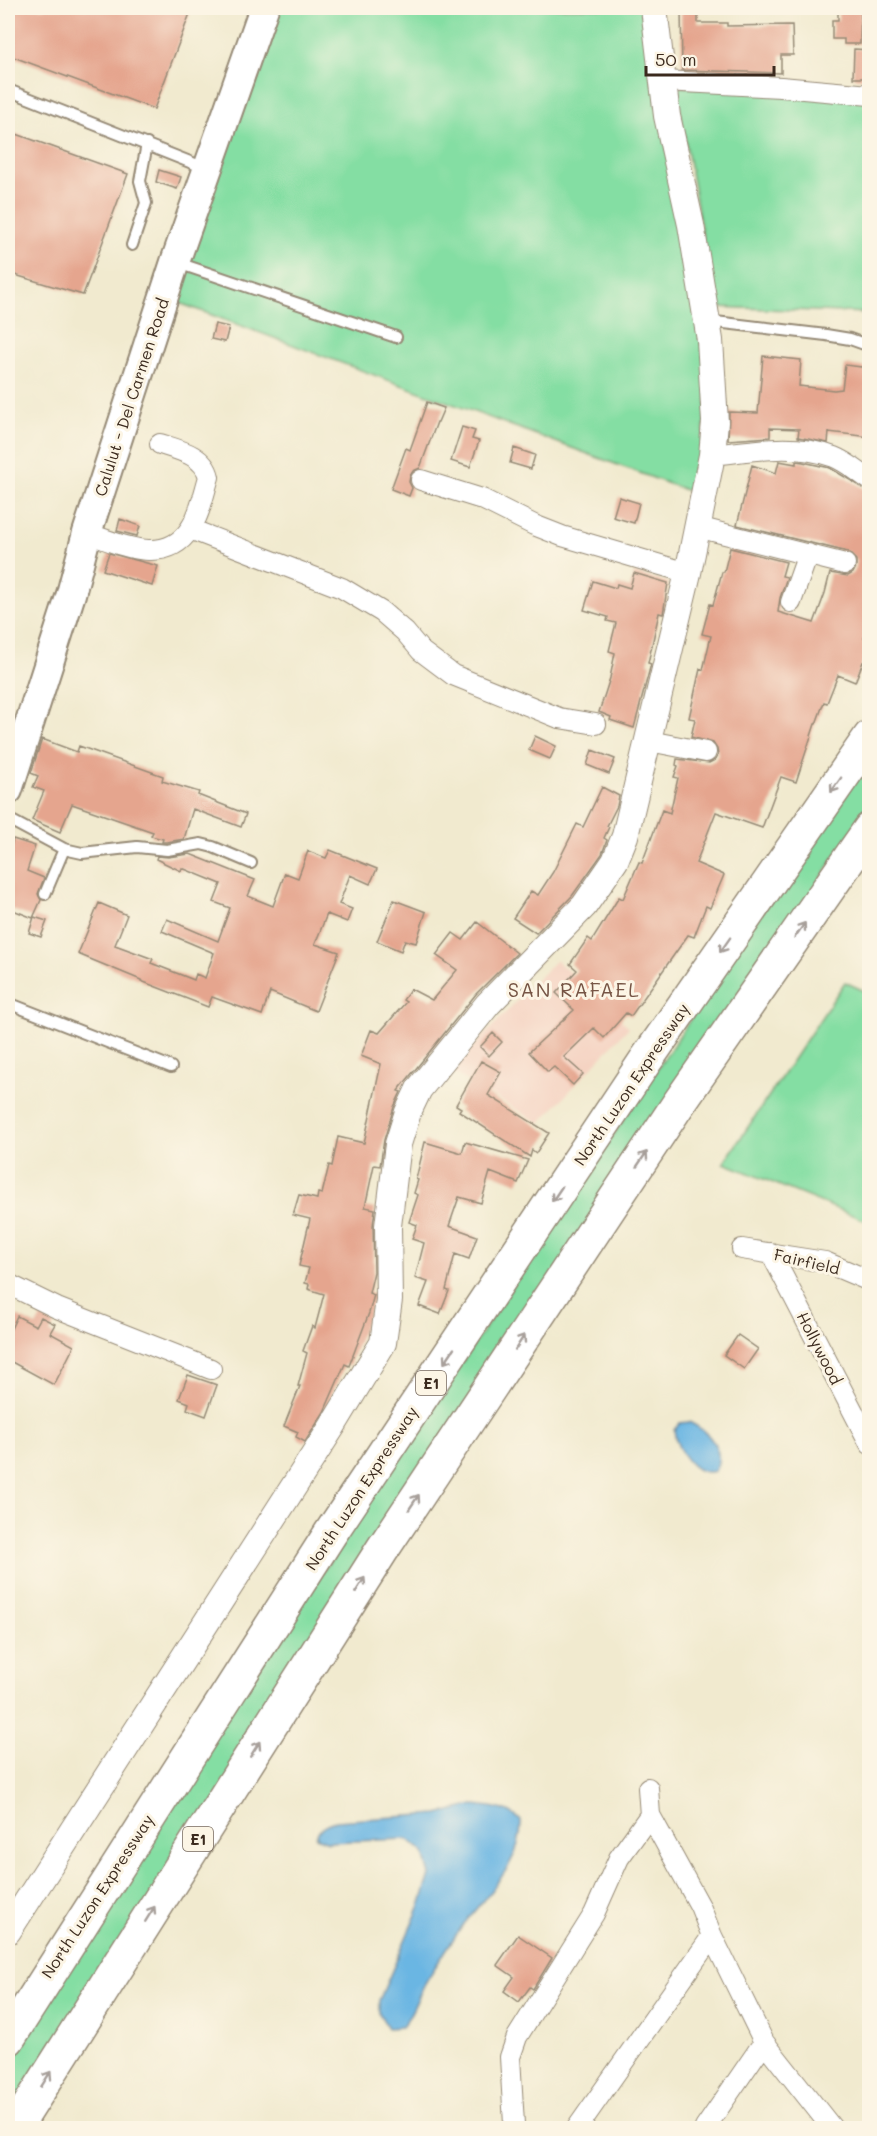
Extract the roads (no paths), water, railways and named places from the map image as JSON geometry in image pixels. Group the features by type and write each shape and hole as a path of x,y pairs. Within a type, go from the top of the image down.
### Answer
{"highway":[{"name":"North Luzon Expressway","path":"8,2039 330,1534 646,1060 870,737"},
{"name":"E1","path":"15,2128 382,1550 679,1104 870,829"}],"main road":[{"name":"Calulut - Del Carmen Road","path":"10,775 71,594 87,533 175,262 264,8"}],"street":[{"path":"8,1931 332,1427 383,1343 389,1300 388,1226 398,1144 408,1112 428,1077 462,1035 514,976 584,906 615,861 628,826 688,573 712,456 715,422 714,381 707,321 691,225 667,116 654,8"},
{"path":"663,81 870,94"},
{"path":"87,533 147,551 177,543 190,529 209,477 207,469 202,462 190,454 160,444"},
{"path":"712,456 770,449 816,453 834,457 870,480"},
{"path":"422,480 482,499 562,536 688,573"},
{"path":"697,527 845,564"},
{"path":"190,529 342,588 382,612 405,632 421,651 453,675 559,718 596,724"},
{"path":"791,602 808,554"},
{"path":"649,741 706,752"},
{"name":"Fairfield","path":"742,1249 825,1262 870,1281"},
{"name":"Hollywood","path":"771,1253 870,1444"},
{"path":"8,1284 57,1308 211,1369"},
{"path":"648,1788 650,1815 700,1906 712,1936 764,2042 832,2128"},
{"path":"514,2127 510,2057 517,2037 594,1914 619,1858 650,1815"},
{"path":"577,2128 712,1936"},
{"path":"705,2128 764,2042"}],"lane":[{"path":"8,90 208,169"},
{"path":"132,245 146,203 140,182 147,144"},
{"path":"175,262 396,337"},
{"path":"707,321 826,335 864,344"},
{"path":"8,819 64,849 82,853 137,847 167,850 201,844 251,863"},
{"path":"45,894 64,849"},
{"path":"8,1003 171,1067"}],"water":[{"path":"689,1422 703,1430 717,1449 718,1463 715,1471 700,1470 693,1466 682,1453 674,1430 680,1423"},
{"path":"474,1805 505,1811 521,1821 516,1851 502,1877 459,1930 428,1978 402,2027 388,2028 379,2013 379,2001 421,1903 430,1875 424,1853 408,1839 328,1842 316,1837 317,1834 323,1826 336,1821 438,1814"}],"district":[{"name":"SAN RAFAEL","path":"574,989"}]}
